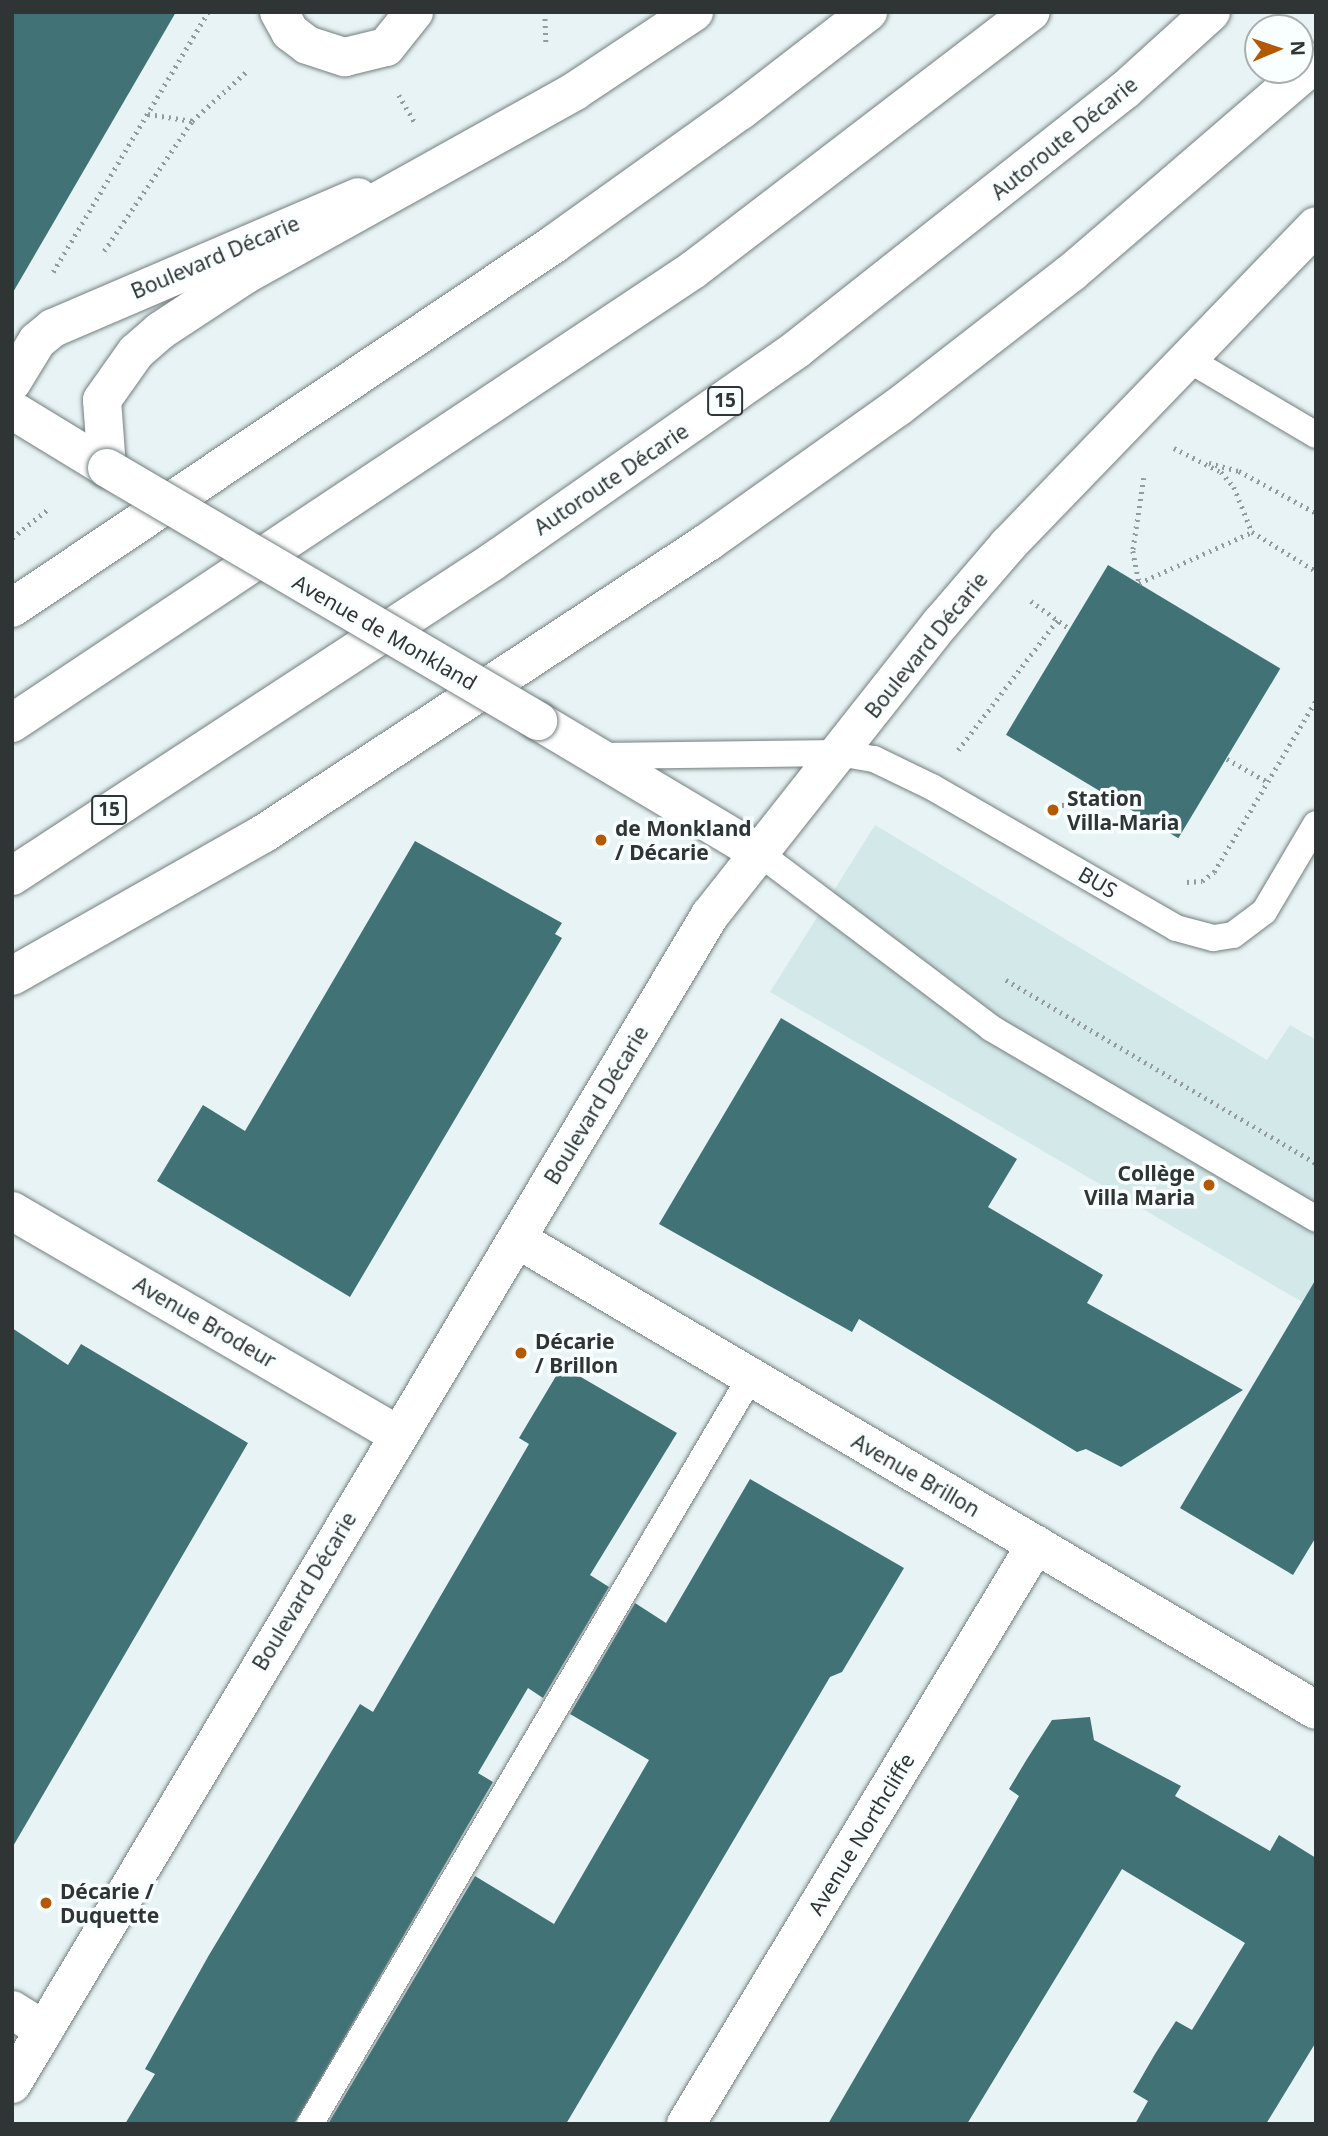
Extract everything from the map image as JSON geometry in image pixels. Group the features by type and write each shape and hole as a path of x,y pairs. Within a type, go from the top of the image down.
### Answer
{"main road":[{"path":"279,12 290,32 307,45 345,57 386,47 401,33 414,12"},
{"name":"Boulevard Décarie","path":"107,468 102,400 136,352 244,275 575,91 694,12"},
{"path":"12,608 554,244 740,111 868,12"},
{"path":"12,723 693,270 1031,12"},
{"name":"Autoroute Décarie","path":"12,876 492,562 797,349 1105,107 1211,12"},
{"path":"12,976 263,834 601,617 808,473 1071,273 1316,62"},
{"name":"Boulevard Décarie","path":"12,382 37,341 71,318 233,247 442,164"},
{"name":"Boulevard Décarie","path":"12,2084 397,1434 517,1239 697,936 759,853 1008,545 1316,226"},
{"name":"Avenue de Monkland","path":"12,410 600,756 759,853"},
{"name":"Avenue Brodeur","path":"12,1211 397,1434"},
{"name":"Avenue Brillon","path":"517,1239 1316,1710"},
{"name":"Avenue Northcliffe","path":"686,2124 1036,1544"},
{"path":"12,2010 44,2030"}],"lane":[{"path":"1186,358 1316,435"},
{"name":"BUS","path":"600,756 839,753 900,769 1195,936 1214,939 1250,926 1264,912 1316,824"},
{"path":"759,853 991,1028 1316,1219"},
{"path":"310,2124 750,1378"}],"path":[{"path":"51,274 208,12"},
{"path":"545,12 546,42"},
{"path":"98,260 192,121 248,70"},
{"path":"404,103 412,117"},
{"path":"148,114 192,121"},
{"path":"1174,448 1187,457 1239,471 1316,513"},
{"path":"1206,462 1234,488 1252,532 1316,572"},
{"path":"1144,478 1133,551 1139,583 1252,532"},
{"path":"12,538 47,510"},
{"path":"1031,601 1070,629"},
{"path":"969,757 958,750 1058,619"},
{"path":"1182,882 1202,881 1214,872 1316,700"},
{"path":"1227,759 1268,782"},
{"path":"1065,817 1047,806 1123,804"},
{"path":"999,976 1316,1163"}],"shaded area":[{"name":"Collège Villa Maria","path":"875,825 1267,1060 1290,1025 1316,1040 1316,1310 770,992"}],"building":[{"path":"12,12 176,12 12,294"},
{"path":"1108,565 1280,669 1178,838 1006,735"},
{"path":"415,841 562,923 555,934 562,938 350,1297 157,1181 203,1105 245,1131"},
{"path":"781,1018 1017,1159 988,1207 1103,1275 1087,1303 1243,1390 1121,1467 1086,1449 1077,1452 859,1319 852,1332 659,1224"},
{"path":"1316,1279 1316,1537 1293,1575 1180,1508"},
{"path":"12,1328 68,1365 81,1344 248,1443 12,1848"},
{"path":"562,1366 677,1433 590,1575 609,1587 543,1698 528,1688 478,1773 493,1782 294,2124 125,2124 155,2074 145,2069 209,1955 360,1704 373,1712 529,1444 519,1438"},
{"path":"750,1479 904,1568 842,1672 830,1677 566,2124 328,2124 475,1876 554,1924 649,1760 570,1714 635,1603 666,1623"},
{"path":"1090,1717 1094,1740 1181,1786 1175,1796 1270,1851 1279,1835 1316,1858 1316,2042 1266,2124 1135,2124 1148,2101 1133,2092 1155,2054 1176,2021 1192,2030 1245,1943 1122,1869 967,2124 828,2124 1019,1796 1009,1789 1052,1720"}],"place":[{"name":"Station Villa-Maria","path":"1053,810"},
{"name":"de Monkland / Décarie","path":"601,840"},
{"name":"Collège Villa Maria","path":"1209,1185"},
{"name":"Décarie / Brillon","path":"521,1353"},
{"name":"Décarie / Duquette","path":"46,1903"}]}
